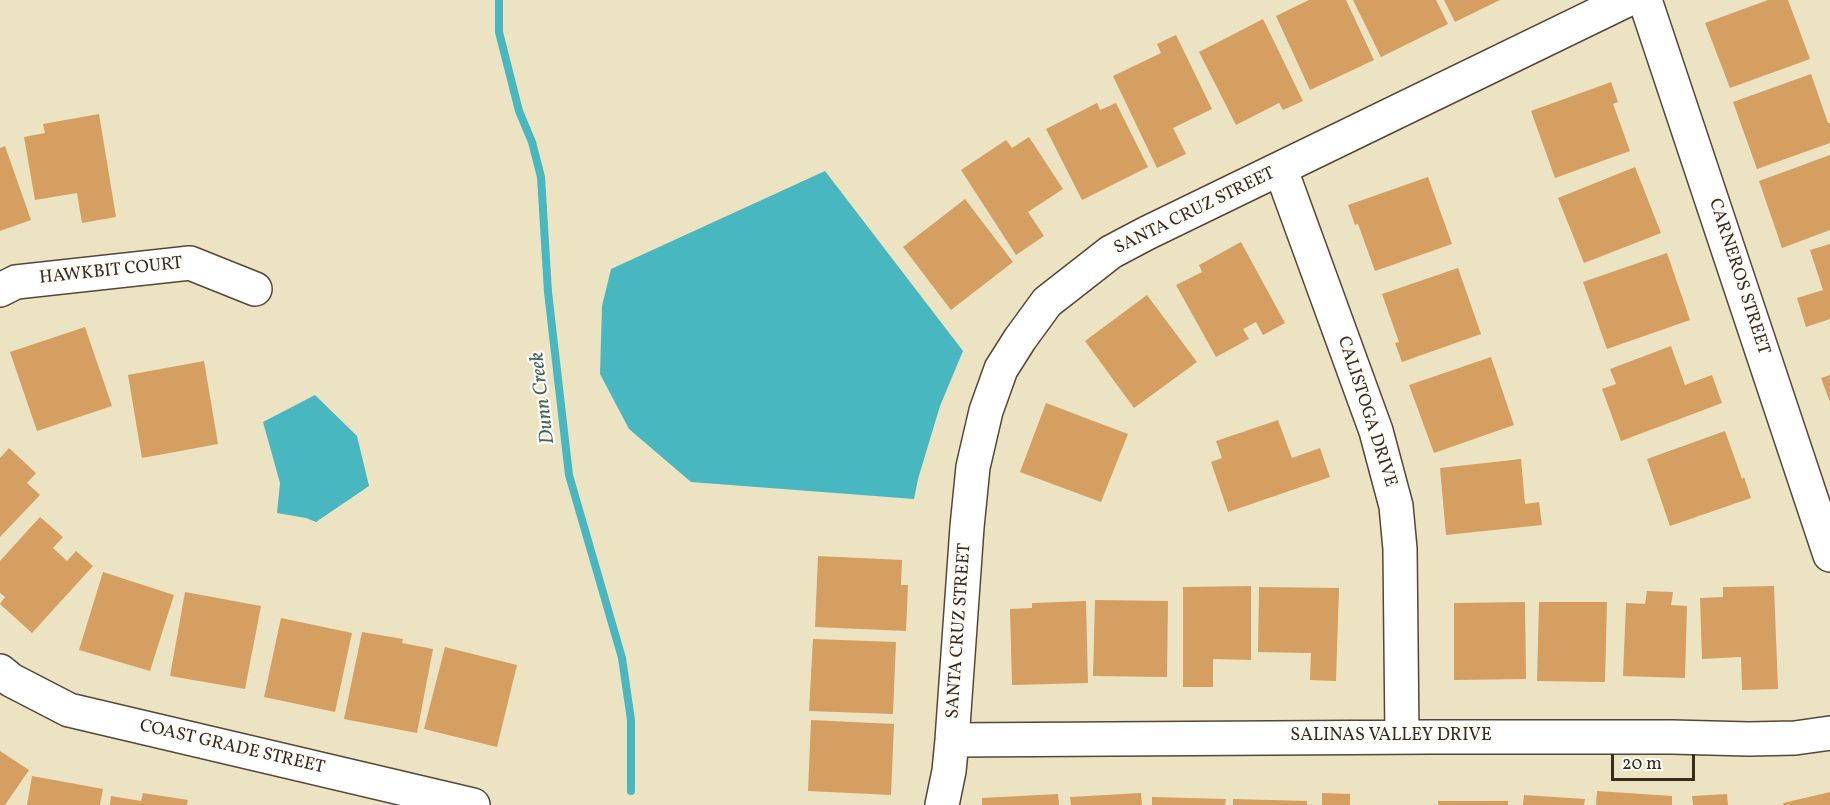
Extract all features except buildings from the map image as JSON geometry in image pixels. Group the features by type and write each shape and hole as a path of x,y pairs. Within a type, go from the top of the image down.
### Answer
{"street":[{"name":"SANTA CRUZ STREET","path":"942,805 952,740 973,467 986,411 1001,369 1047,302 1111,252 1156,228 1281,170 1627,0"},
{"name":"CARNEROS STREET","path":"1645,0 1830,555"},
{"name":"CALISTOGA DRIVE","path":"1281,170 1376,431 1396,506 1400,549 1402,737"},
{"name":"HAWKBIT COURT","path":"0,290 16,282 190,263 255,289"},
{"name":"COAST GRADE STREET","path":"0,671 11,680 69,710 473,805"},
{"name":"SALINAS VALLEY DRIVE","path":"952,740 1402,737 1749,739 1795,738 1830,733"}],"water":[{"path":"825,171 963,351 940,406 914,499 691,482 629,429 600,374 602,306 611,269"},
{"path":"315,395 357,436 369,486 316,522 277,513 280,483 263,422"}],"waterway":[{"name":"Dunn Creek","path":"499,0 499,32 519,111 532,142 541,177 548,292 569,475 622,658 631,720 631,791"}]}
